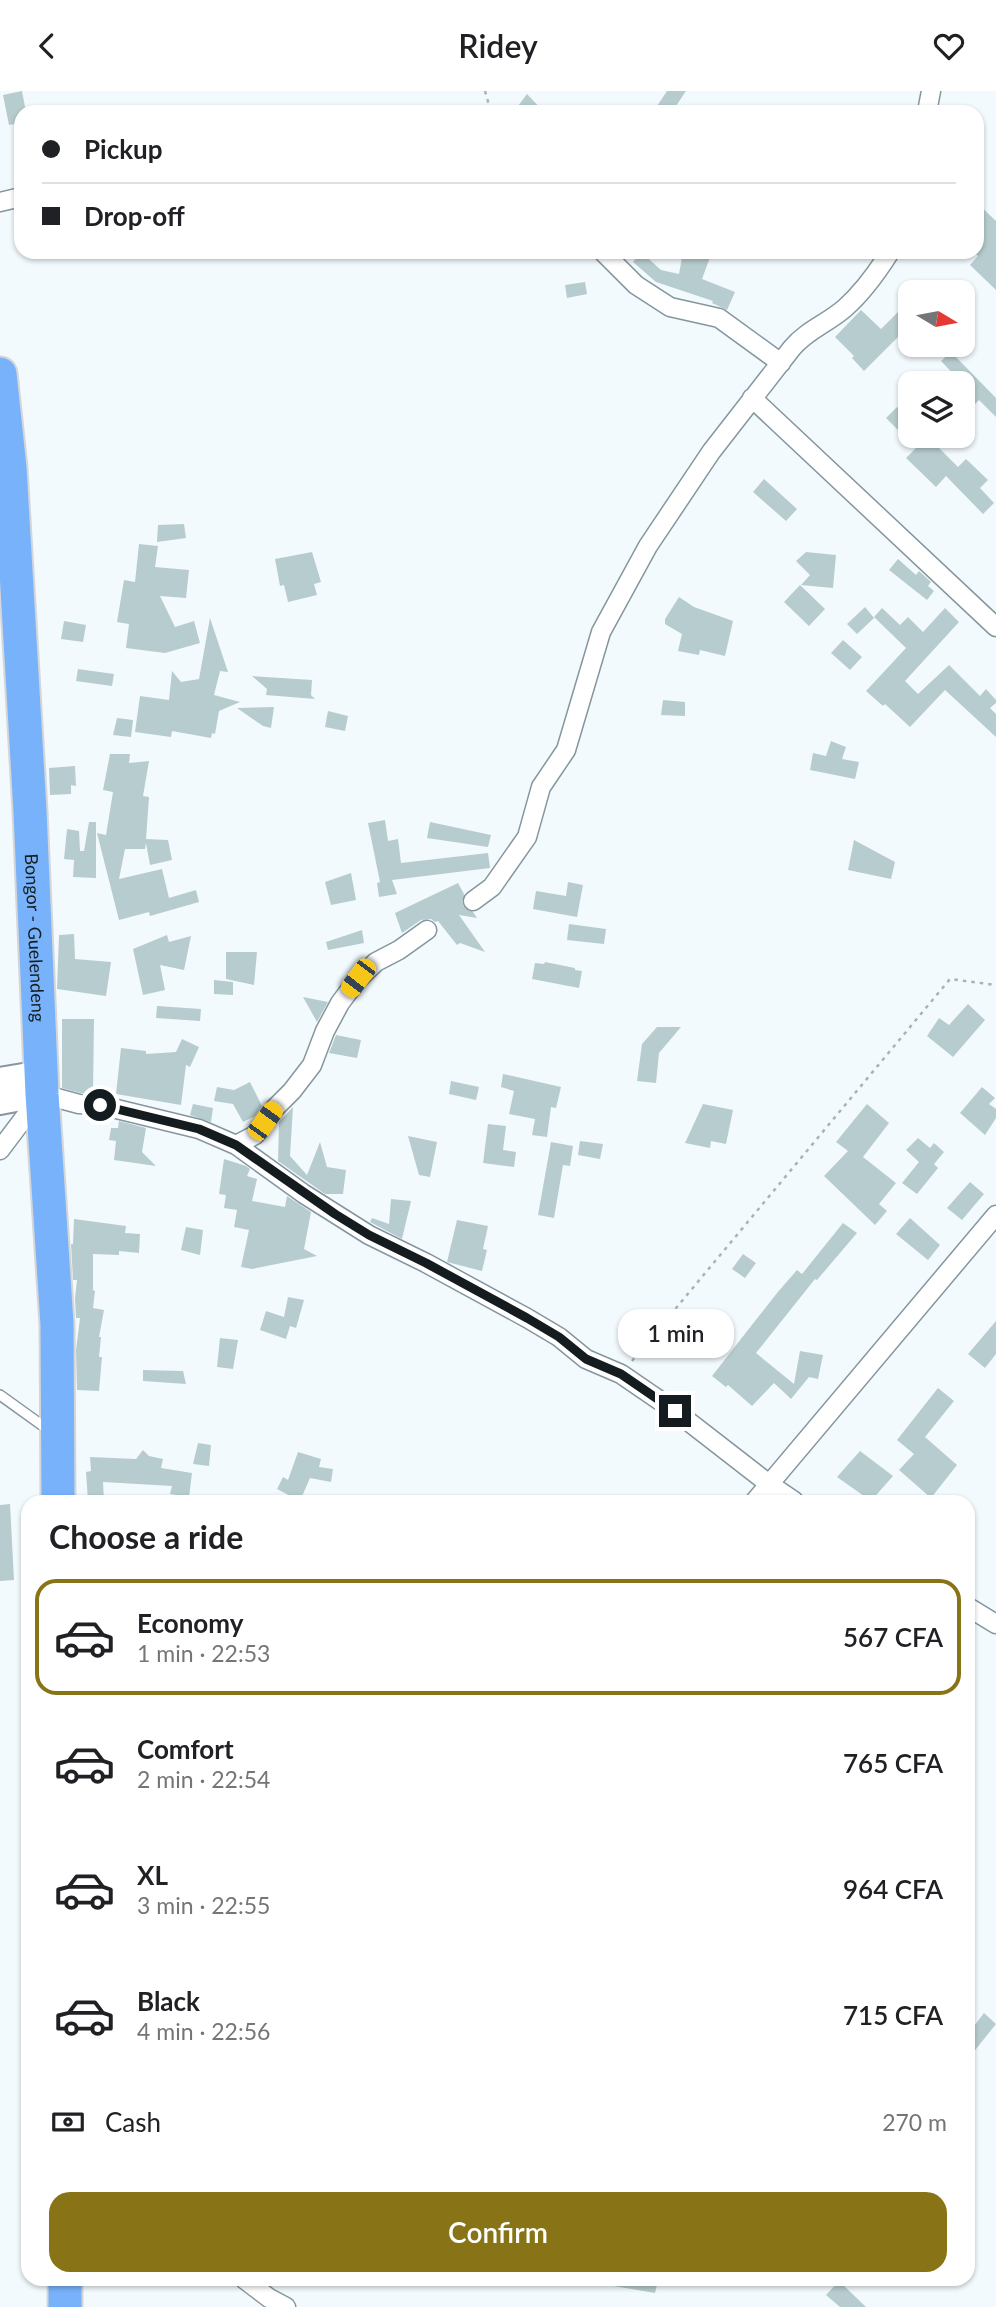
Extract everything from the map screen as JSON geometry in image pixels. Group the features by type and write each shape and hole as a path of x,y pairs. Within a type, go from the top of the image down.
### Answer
{"highway":[{"name":"Bongor - Guelendeng","path":"0,375 15,537 42,1084 57,1324 58,1495"},
{"path":"65,2286 65,2307"}],"main road":[{"path":"0,1080 42,1084"},
{"path":"0,1102 42,1084"}],"street":[{"path":"610,259 636,285 670,307 719,318 781,363"},
{"path":"473,901 492,887 527,837 541,787 566,750 601,632 611,609 648,546 711,452 801,337 845,308 884,259"},
{"path":"752,398 996,627"},
{"path":"236,1145 255,1135 312,1065 325,1031 358,978 376,962 427,930"},
{"path":"0,1150 42,1084 79,1104 100,1105 199,1129 236,1145 304,1194 369,1235 527,1318 559,1337 586,1359 621,1374 675,1411 785,1495"},
{"path":"760,1495 996,1215"},
{"path":"975,1611 996,1624"},
{"path":"253,2286 286,2307"}],"lane":[{"path":"0,1395 57,1435"}],"path":[{"path":"621,1374 950,979 996,985"}],"building":[{"path":"22,91 25,105 14,105 14,124 9,125 3,95"},
{"path":"667,91 686,91 677,105 658,105"},
{"path":"527,94 537,105 519,105"},
{"path":"984,210 996,221 996,290 970,265 975,259 984,259"},
{"path":"635,259 649,259 661,270 679,274 682,259 709,259 702,279 735,292 727,310 712,303 713,301 656,282 633,262"},
{"path":"585,282 587,294 567,298 565,285"},
{"path":"861,310 881,329 898,312 898,337 864,371 852,358 854,356 835,337"},
{"path":"945,357 956,357 970,371 951,371 941,361"},
{"path":"975,377 996,398 996,417 979,400 975,404"},
{"path":"897,407 898,430 886,418"},
{"path":"916,448 939,448 958,467 966,459 988,480 980,488 994,503 983,514 946,476 936,487 906,458"},
{"path":"764,479 797,509 786,521 753,492"},
{"path":"184,524 186,538 157,542 158,525"},
{"path":"139,544 158,546 155,567 189,570 186,598 160,596 175,627 194,621 200,643 165,653 126,648 129,624 117,622 124,580 135,582"},
{"path":"312,552 321,582 314,584 317,595 288,602 284,585 280,586 275,559"},
{"path":"806,552 836,555 833,588 801,585 810,575 796,561"},
{"path":"898,559 916,575 919,571 931,582 928,586 934,591 927,600 889,570"},
{"path":"800,585 825,609 809,626 784,602"},
{"path":"679,597 694,607 733,621 725,656 700,650 699,655 678,651 682,634 665,624 665,619"},
{"path":"865,607 874,618 857,634 847,624"},
{"path":"882,608 900,625 908,617 923,632 945,608 959,622 905,681 918,694 949,665 980,696 986,689 996,700 990,708 996,714 996,737 945,690 910,727 866,691 906,648 874,617"},
{"path":"210,618 228,672 220,671 214,695 240,702 219,711 215,734 212,733 211,738 172,731 171,737 135,732 140,696 169,700 172,671 181,682 199,679"},
{"path":"64,621 86,625 83,642 61,639"},
{"path":"843,640 862,657 850,670 831,653"},
{"path":"78,669 114,674 112,686 76,681"},
{"path":"252,676 312,680 311,695 315,699 266,695 267,689"},
{"path":"663,700 685,702 685,716 661,715"},
{"path":"274,707 271,728 263,726 237,708"},
{"path":"328,711 348,716 345,731 325,727"},
{"path":"117,718 133,720 131,737 113,735"},
{"path":"831,741 846,747 842,759 859,762 855,779 810,770 813,753 826,756"},
{"path":"110,754 130,754 129,763 149,761 143,796 149,797 146,839 168,840 172,860 150,865 146,843 145,849 125,849 119,879 162,869 169,898 196,890 199,902 150,916 149,912 119,920 97,833 106,835 113,792 103,790"},
{"path":"75,766 76,786 71,785 71,794 50,795 49,768"},
{"path":"385,820 388,841 398,839 401,863 488,853 490,868 392,880 397,894 379,897 377,883 380,882 368,823"},
{"path":"89,822 96,822 96,878 73,877 74,860 64,859 67,829 79,831 80,851 84,851"},
{"path":"430,822 491,835 488,847 427,838"},
{"path":"854,840 895,862 891,879 848,870"},
{"path":"351,873 356,900 331,905 325,882"},
{"path":"568,882 583,885 577,917 533,909 536,891 566,896"},
{"path":"458,883 464,894 464,907 477,918 459,915 485,952 460,943 457,945 438,921 431,919 421,920 402,933 395,913"},
{"path":"569,924 606,929 604,944 567,940"},
{"path":"362,930 364,943 328,950 326,942"},
{"path":"74,934 75,959 111,962 106,996 57,989 59,935"},
{"path":"167,935 169,942 191,936 184,970 160,965 165,990 143,995 133,949"},
{"path":"226,952 257,952 254,985 226,979"},
{"path":"545,962 582,971 579,988 532,979 535,963"},
{"path":"214,980 233,982 233,995 214,994"},
{"path":"303,997 328,1002 317,1022"},
{"path":"968,1004 985,1020 953,1057 927,1036 939,1018 949,1025"},
{"path":"157,1006 201,1009 200,1021 156,1018"},
{"path":"62,1019 94,1019 93,1093 62,1088"},
{"path":"657,1027 681,1027 659,1053 656,1083 637,1081 642,1044"},
{"path":"336,1035 361,1040 357,1058 329,1053"},
{"path":"182,1039 199,1047 190,1067 186,1065 181,1105 116,1094 121,1048 146,1051 146,1054 176,1052"},
{"path":"503,1074 561,1087 556,1108 551,1107 547,1137 532,1135 535,1119 509,1114 514,1091 501,1087"},
{"path":"451,1081 479,1087 476,1100 449,1094"},
{"path":"250,1082 262,1106 255,1116 243,1122 233,1104 214,1101 217,1087 234,1090"},
{"path":"982,1087 995,1098 989,1104 996,1109 996,1118 985,1135 960,1113"},
{"path":"193,1104 213,1108 211,1122 190,1115"},
{"path":"703,1104 733,1110 726,1144 711,1141 710,1148 685,1143"},
{"path":"867,1104 889,1123 863,1157 896,1183 879,1204 887,1211 875,1225 824,1176 848,1151 836,1142"},
{"path":"293,1107 290,1156 307,1175 320,1142 327,1167 346,1170 343,1194 325,1194 278,1161 279,1122"},
{"path":"119,1121 146,1128 142,1152 156,1166 114,1160 116,1141 109,1140 111,1128 118,1128"},
{"path":"488,1124 506,1126 503,1150 516,1152 514,1167 483,1163"},
{"path":"408,1136 437,1142 430,1177 419,1175"},
{"path":"918,1138 930,1148 934,1143 944,1152 934,1164 938,1168 917,1194 902,1183 919,1162 906,1150"},
{"path":"580,1141 603,1144 600,1159 578,1155"},
{"path":"551,1142 573,1146 570,1166 563,1165 554,1218 538,1215"},
{"path":"224,1159 246,1166 250,1169 247,1176 257,1179 252,1201 285,1207 287,1196 311,1212 304,1249 317,1256 252,1269 241,1267 249,1230 234,1227 237,1210 224,1208 226,1195 219,1194"},
{"path":"970,1182 984,1194 962,1220 947,1208"},
{"path":"391,1199 411,1201 402,1239 370,1222 372,1218 389,1224"},
{"path":"910,1218 940,1245 928,1260 896,1234"},
{"path":"74,1219 126,1226 125,1233 140,1234 139,1253 119,1251 119,1255 93,1254 93,1308 104,1310 99,1337 99,1357 102,1357 99,1391 77,1390 76,1350 80,1318 76,1318 77,1280 73,1280 71,1244"},
{"path":"457,1220 488,1226 483,1249 487,1250 482,1271 447,1262"},
{"path":"843,1223 857,1233 817,1280 815,1279 756,1353 794,1384 800,1351 823,1355 818,1379 809,1377 791,1399 774,1383 752,1406 728,1385 726,1387 712,1376 777,1293 797,1270 802,1274"},
{"path":"186,1227 203,1230 200,1255 181,1250"},
{"path":"743,1254 756,1263 745,1278 732,1269"},
{"path":"288,1297 304,1300 296,1328 290,1326 286,1339 260,1330 266,1311 284,1317"},
{"path":"996,1321 996,1354 985,1368 968,1354"},
{"path":"220,1338 238,1340 233,1369 217,1367"},
{"path":"143,1370 183,1371 186,1384 143,1381"},
{"path":"938,1388 954,1401 925,1437 957,1465 933,1495 928,1495 899,1470 914,1454 897,1440"},
{"path":"198,1443 211,1445 209,1466 193,1464"},
{"path":"143,1450 149,1456 163,1459 161,1468 192,1473 189,1495 170,1494 172,1486 103,1482 104,1495 88,1495 86,1472 91,1471 90,1457 136,1459"},
{"path":"860,1451 893,1476 876,1495 862,1495 837,1477"},
{"path":"298,1452 321,1459 319,1467 333,1469 331,1482 310,1478 303,1495 288,1495 277,1489 283,1477 288,1480"},
{"path":"10,1504 14,1580 0,1581 0,1505"},
{"path":"984,2013 996,2024 975,2050 975,2025"},
{"path":"614,2286 657,2286 655,2293"},
{"path":"834,2286 844,2286 866,2307 840,2307 826,2295"}],"route":[{"path":"100,1105 199,1129 236,1145 304,1194 369,1235 527,1318 559,1337 586,1359 621,1374 675,1411"}]}
